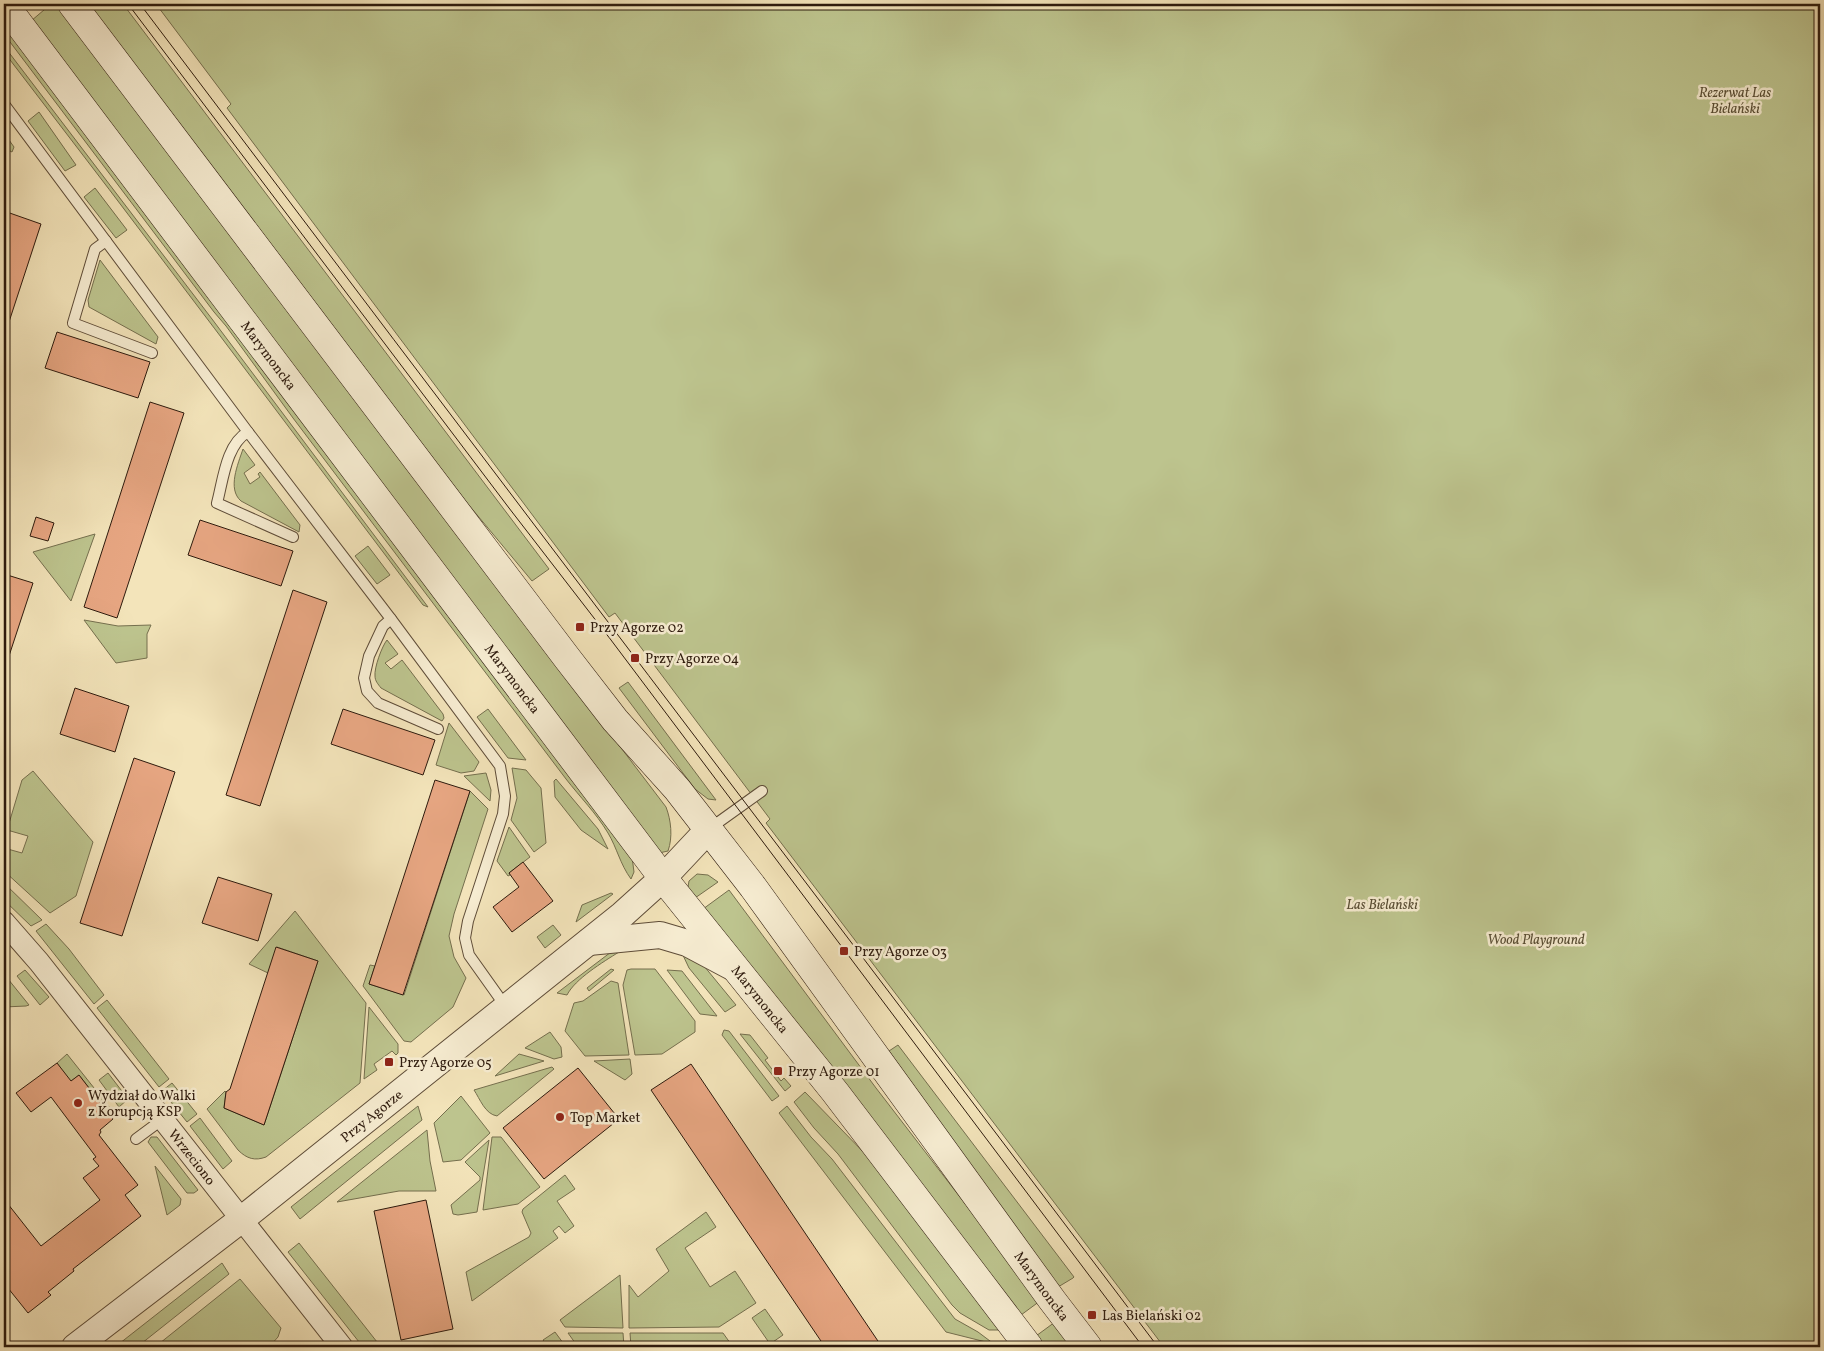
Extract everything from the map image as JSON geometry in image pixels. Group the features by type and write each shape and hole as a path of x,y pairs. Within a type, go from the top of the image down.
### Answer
{"main road":[{"name":"Marymoncka","path":"4,4 663,878 834,1092 1029,1347"},
{"name":"Marymoncka","path":"72,4 579,674 615,720 677,789 753,887 1046,1292 1088,1347"}],"street":[{"name":"Przy Agorze","path":"76,1347 242,1218 589,942 642,898 709,829"},
{"name":"Wrzeciono","path":"4,922 39,962 342,1347"},
{"path":"589,942 660,935 687,944 734,968"}],"lane":[{"path":"4,104 500,766 505,796 503,814 468,920 465,938 469,955 506,1007"},
{"path":"106,240 95,249 73,323 152,353"},
{"path":"248,432 240,437 232,450 217,504 293,537"},
{"path":"391,619 383,626 369,656 364,678 367,691 378,703 438,729"},
{"path":"709,829 762,791"},
{"path":"136,1139 163,1119"}],"green space":[{"path":"51,4 59,4 666,807 671,829 668,851 659,853 31,21"},
{"path":"89,4 123,4 549,569 532,581 468,504"},
{"name":"Las Bielański","path":"156,4 1820,4 1820,1347 1164,1347 766,823 770,819 615,613 609,617 227,108 231,104"},
{"path":"12,34 632,857 634,872 631,879 611,839 598,819 7,38"},
{"path":"4,46 428,607 423,605 4,52"},
{"path":"39,112 76,165 65,171 28,121"},
{"path":"4,133 14,147 12,152 4,148"},
{"path":"95,188 127,230 116,238 84,197"},
{"path":"100,260 158,337 156,344 89,307 88,300"},
{"path":"243,449 255,465 244,473 250,484 260,477 258,474 260,472 300,525 299,532 241,501 237,496 234,483"},
{"path":"95,534 71,601 33,552"},
{"path":"368,546 390,575 377,584 355,556"},
{"path":"84,620 118,626 151,625 147,634 147,658 116,663"},
{"path":"387,640 398,654 385,663 391,669 402,660 443,714 444,718 442,721 381,688 378,684 375,672"},
{"path":"628,682 716,800 708,799 695,789 619,688"},
{"path":"488,709 526,760 508,758 477,717"},
{"path":"449,723 479,762 474,771 461,773 436,765"},
{"path":"512,768 526,770 541,788 546,843 534,852 511,820 517,798"},
{"path":"33,771 93,842 76,896 50,913 4,871 4,848 22,853 28,836 7,830 22,780"},
{"path":"486,773 491,790 490,801 464,776"},
{"path":"556,779 598,829 608,849 581,830 555,797 554,781"},
{"path":"470,791 488,809 454,914 449,936 454,957 466,978 453,1007 411,1042 404,1041 363,986 370,965 375,966 369,984 404,995"},
{"path":"509,827 530,857 509,873 510,875 508,876 497,861"},
{"path":"697,874 708,875 718,882 695,898 688,887 689,881"},
{"path":"4,883 42,920 31,926 4,900"},
{"path":"729,890 876,1088 1040,1301 1021,1315 703,909"},
{"path":"611,893 613,894 576,922 582,905"},
{"path":"295,911 366,1003 360,1083 266,1157 251,1158 238,1150 207,1109 225,1091 224,1108 264,1125 318,961 277,947 268,973 249,964"},
{"path":"46,924 69,949 104,995 94,1004 36,931"},
{"path":"553,925 561,935 545,948 537,937"},
{"path":"615,949 619,952 583,977 567,995 557,993"},
{"path":"681,951 704,966 736,1005 725,1012 689,968"},
{"path":"611,969 614,970 589,991 587,988"},
{"path":"655,969 695,1021 695,1032 662,1054 635,1055 623,985 627,970"},
{"path":"25,970 49,997 40,1005 17,976"},
{"path":"667,970 682,971 717,1016 700,1014"},
{"path":"4,974 29,1005 4,1007"},
{"path":"611,981 618,983 629,1055 585,1056 565,1031 574,1003 583,1001"},
{"path":"107,1000 169,1079 159,1087 97,1008"},
{"path":"369,1007 398,1044 398,1053 396,1055 392,1051 374,1064 377,1070 364,1079"},
{"path":"724,1030 729,1031 779,1096 772,1101 722,1035"},
{"path":"550,1032 561,1047 562,1057 554,1059 525,1048"},
{"path":"740,1034 750,1035 768,1058 765,1060 781,1081 784,1078 791,1086 785,1091"},
{"path":"898,1045 1073,1278 1058,1287 889,1051"},
{"path":"67,1054 110,1108 107,1111 79,1075 70,1082 57,1063"},
{"path":"519,1054 544,1061 495,1076"},
{"path":"630,1059 632,1074 625,1080 594,1061"},
{"path":"552,1067 554,1069 497,1116 486,1109 474,1090"},
{"path":"108,1073 128,1099 119,1107 99,1080"},
{"path":"172,1083 197,1114 187,1122 162,1091"},
{"path":"805,1092 872,1161 1002,1330 989,1330 960,1313 952,1305 838,1154 814,1128 794,1102"},
{"path":"461,1096 490,1133 461,1160 443,1162 434,1123"},
{"path":"418,1106 422,1120 300,1219 291,1207"},
{"path":"787,1106 811,1137 832,1159 955,1319 994,1344 946,1332 779,1113"},
{"path":"200,1118 232,1161 223,1169 190,1126"},
{"path":"427,1130 430,1161 436,1191 399,1191 337,1202"},
{"path":"151,1137 157,1137 198,1190 194,1193 187,1193 148,1142"},
{"path":"492,1137 501,1137 540,1187 518,1204 483,1210"},
{"path":"489,1140 477,1212 453,1214 451,1205 480,1180 480,1177 465,1162"},
{"path":"155,1166 181,1199 180,1205 167,1215"},
{"path":"565,1175 575,1189 557,1201 574,1226 565,1233 559,1226 553,1231 558,1238 472,1301 466,1272 529,1237 531,1233 522,1212 523,1209"},
{"path":"706,1212 716,1227 685,1248 710,1287 735,1271 756,1303 719,1327 629,1328 629,1285 638,1297 669,1271 656,1249"},
{"path":"299,1243 381,1347 363,1347 288,1252"},
{"path":"222,1263 229,1274 137,1347 115,1347"},
{"path":"620,1275 623,1328 565,1327 560,1320"},
{"path":"240,1279 281,1328 278,1337 269,1347 155,1347"},
{"path":"765,1309 783,1335 770,1344 752,1318"},
{"path":"1055,1322 1074,1347 1045,1347 1036,1336"},
{"path":"555,1332 566,1347 548,1347 543,1340"},
{"path":"568,1333 623,1333 624,1347 578,1347"},
{"path":"630,1333 723,1333 733,1347 631,1347"}],"building":[{"path":"4,211 41,224 7,328 4,327"},
{"path":"57,332 150,362 138,398 45,368"},
{"path":"150,402 184,413 117,618 84,607"},
{"path":"36,517 54,523 48,541 30,536"},
{"path":"200,520 293,551 281,586 188,555"},
{"path":"4,574 33,583 7,662 4,662"},
{"path":"293,590 327,602 260,806 226,795"},
{"path":"75,688 129,706 115,752 60,734"},
{"path":"343,709 435,740 423,775 331,744"},
{"path":"134,758 175,772 122,936 80,923"},
{"path":"435,780 470,791 403,995 369,984"},
{"path":"523,862 553,901 512,932 493,907 519,887 509,873"},
{"path":"218,877 272,894 258,941 202,923"},
{"path":"276,947 318,961 264,1125 224,1108 226,1092 230,1089"},
{"path":"57,1063 71,1081 79,1075 113,1119 100,1130 99,1135 138,1185 125,1195 141,1216 73,1269 74,1271 48,1292 51,1295 28,1313 4,1283 4,1199 41,1246 100,1200 83,1178 99,1166 93,1159 96,1157 51,1097 31,1112 16,1093"},
{"path":"691,1064 882,1347 825,1347 651,1090"},
{"path":"578,1068 619,1119 544,1179 503,1128"},
{"path":"426,1200 453,1329 401,1340 374,1211"}],"tram line":[{"path":"128,4 611,640 1143,1347"},
{"path":"140,4 1158,1347"}],"place":[{"name":"Przy Agorze 02","path":"580,627"},
{"name":"Przy Agorze 04","path":"635,658"},
{"name":"Przy Agorze 03","path":"844,951"},
{"name":"Przy Agorze 05","path":"389,1062"},
{"name":"Przy Agorze 01","path":"778,1071"},
{"name":"Wydział do Walki z Korupcją KSP","path":"78,1103"},
{"name":"Top Market","path":"560,1117"},
{"name":"Las Bielański 02","path":"1092,1315"}],"park label":[{"name":"Rezerwat Las Bielański","path":"1735,100"},
{"name":"Wood Playground","path":"1536,939"}]}
